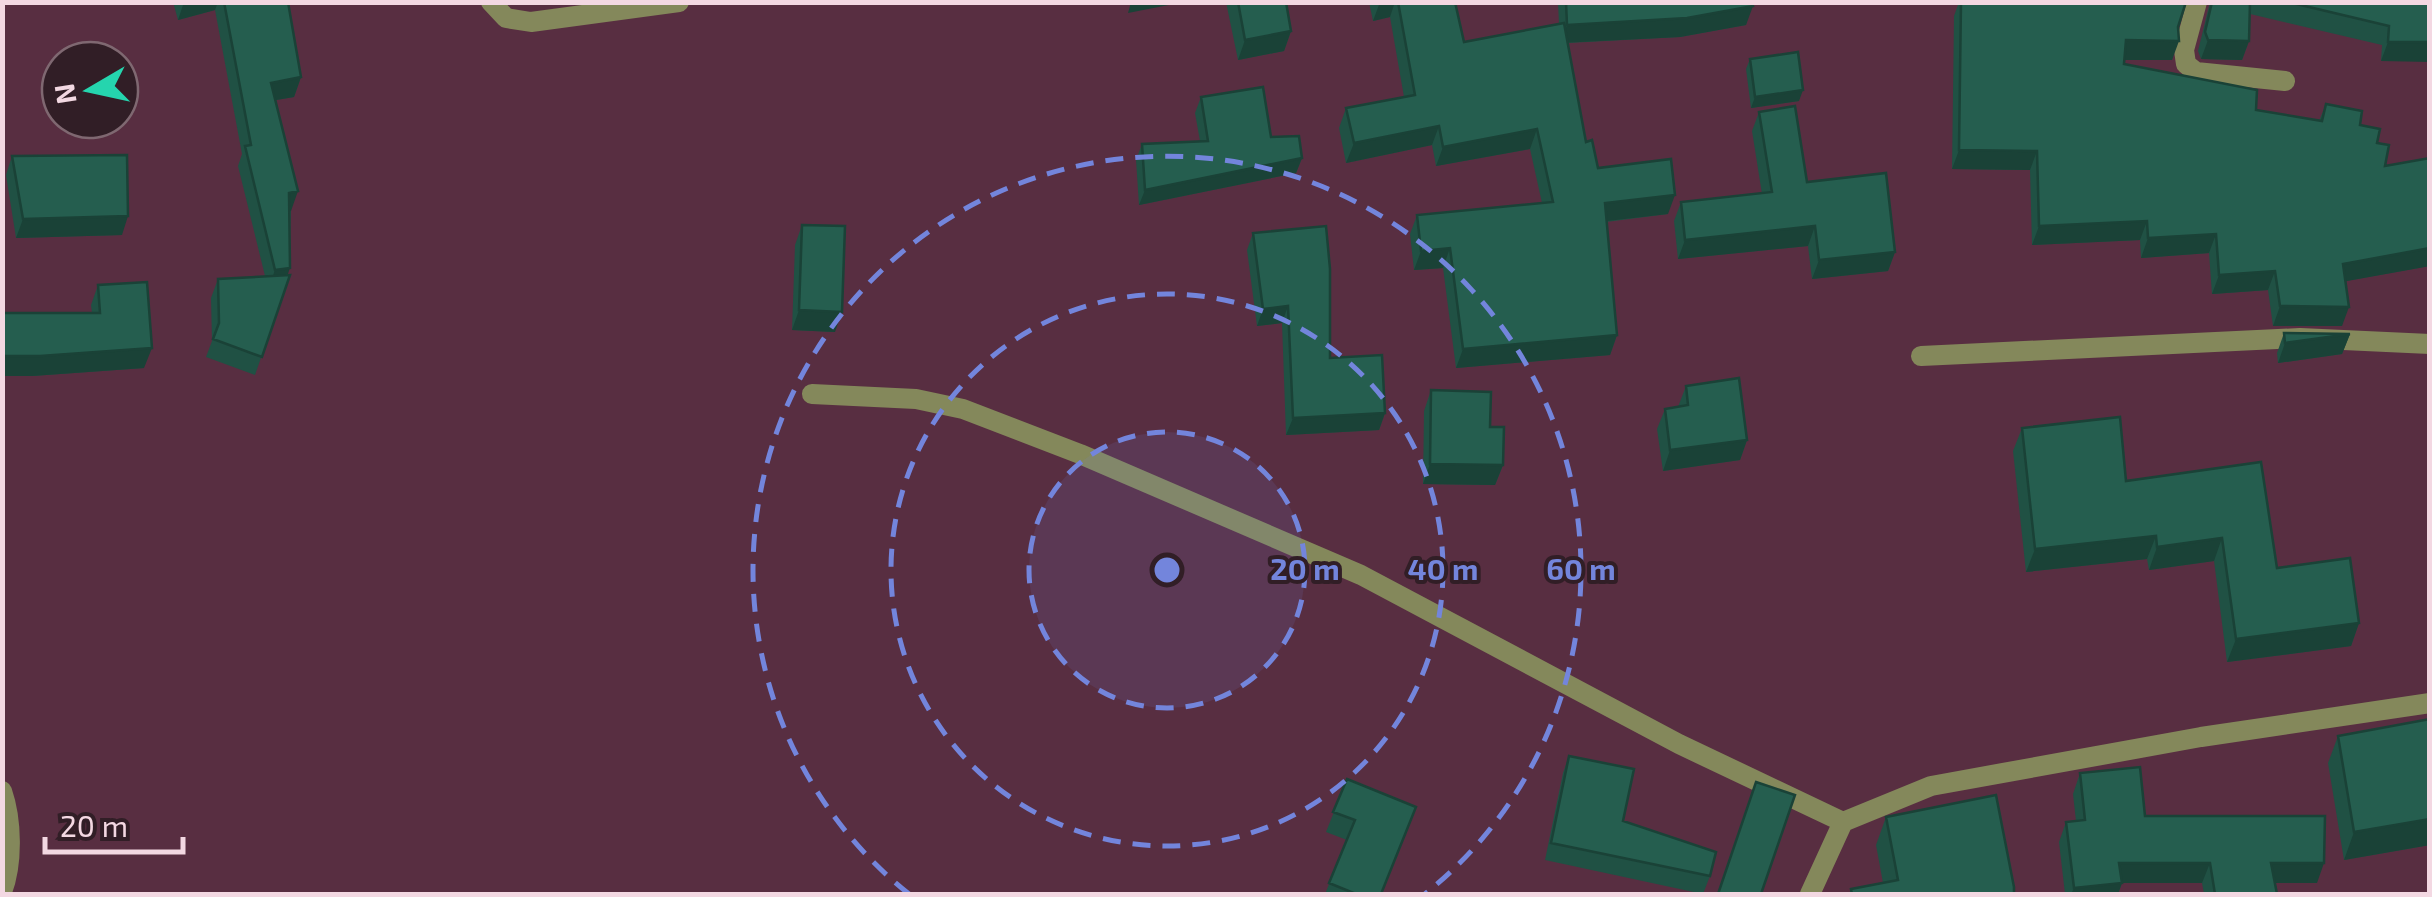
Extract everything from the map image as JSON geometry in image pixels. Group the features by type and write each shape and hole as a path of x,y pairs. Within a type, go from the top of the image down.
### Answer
{"street":[{"path":"491,2 506,18 531,22 679,2"},
{"path":"2198,2 2184,50 2186,64 2196,72 2285,81"},
{"path":"1921,356 2300,338 2430,344"},
{"path":"812,394 916,399 962,409 1080,454 1361,575 1679,744 1843,822"},
{"path":"1810,894 1843,822 1930,786 2201,737 2430,702"},
{"path":"2,791 8,806 8,875 2,892"}],"building":[{"path":"224,2 288,2 301,77 271,83 298,191 289,193 290,268 275,270 245,146 251,145"},
{"path":"1238,2 1286,2 1291,31 1245,40"},
{"path":"1398,2 1455,2 1464,42 1564,23 1586,142 1592,140 1598,168 1671,159 1675,195 1605,203 1617,335 1463,349 1450,248 1421,251 1417,215 1553,202 1537,129 1443,147 1439,126 1354,143 1346,108 1415,95"},
{"path":"1566,2 1752,2 1753,6 1687,18 1567,25"},
{"path":"1961,2 2186,2 2178,27 2179,41 2126,40 2124,64 2257,90 2256,110 2322,121 2326,104 2362,111 2360,125 2380,129 2377,143 2389,145 2385,166 2430,158 2430,248 2343,264 2349,307 2280,306 2275,271 2219,275 2216,234 2148,238 2147,221 2039,226 2037,151 1959,150"},
{"path":"2212,2 2250,2 2249,41 2208,40 2205,32"},
{"path":"2288,2 2430,2 2430,42 2388,42 2389,26"},
{"path":"1798,52 1803,90 1755,97 1750,59"},
{"path":"1263,87 1271,137 1299,136 1302,158 1145,190 1142,144 1208,141 1201,97"},
{"path":"1795,106 1807,182 1886,173 1895,252 1819,260 1815,226 1685,240 1681,202 1772,192 1759,112"},
{"path":"127,155 128,216 23,219 12,156"},
{"path":"802,225 845,226 842,312 799,310"},
{"path":"1326,226 1330,358 1382,355 1385,413 1293,418 1288,306 1263,309 1253,233"},
{"path":"290,275 262,357 213,339 219,323 218,279"},
{"path":"147,282 152,348 2,356 2,313 100,313 98,285"},
{"path":"2284,333 2350,334 2285,343"},
{"path":"1739,378 1747,440 1670,450 1665,409 1688,405 1686,386"},
{"path":"1431,390 1491,392 1490,427 1504,427 1503,465 1430,464"},
{"path":"2120,417 2126,481 2261,462 2277,568 2350,558 2359,623 2236,639 2222,538 2157,547 2156,536 2035,549 2022,428"},
{"path":"2430,719 2430,819 2354,832 2338,736"},
{"path":"1569,756 1634,769 1623,821 1716,852 1710,876 1551,843"},
{"path":"2140,767 2145,816 2325,816 2324,863 2271,863 2277,894 2215,894 2210,863 2119,863 2122,883 2074,888 2066,822 2085,820 2080,773"},
{"path":"1347,779 1416,807 1381,894 1356,894 1329,883 1355,820 1333,812"},
{"path":"1756,782 1795,795 1761,894 1718,894"},
{"path":"1996,795 2014,894 1852,894 1851,889 1898,880 1886,817"}]}
